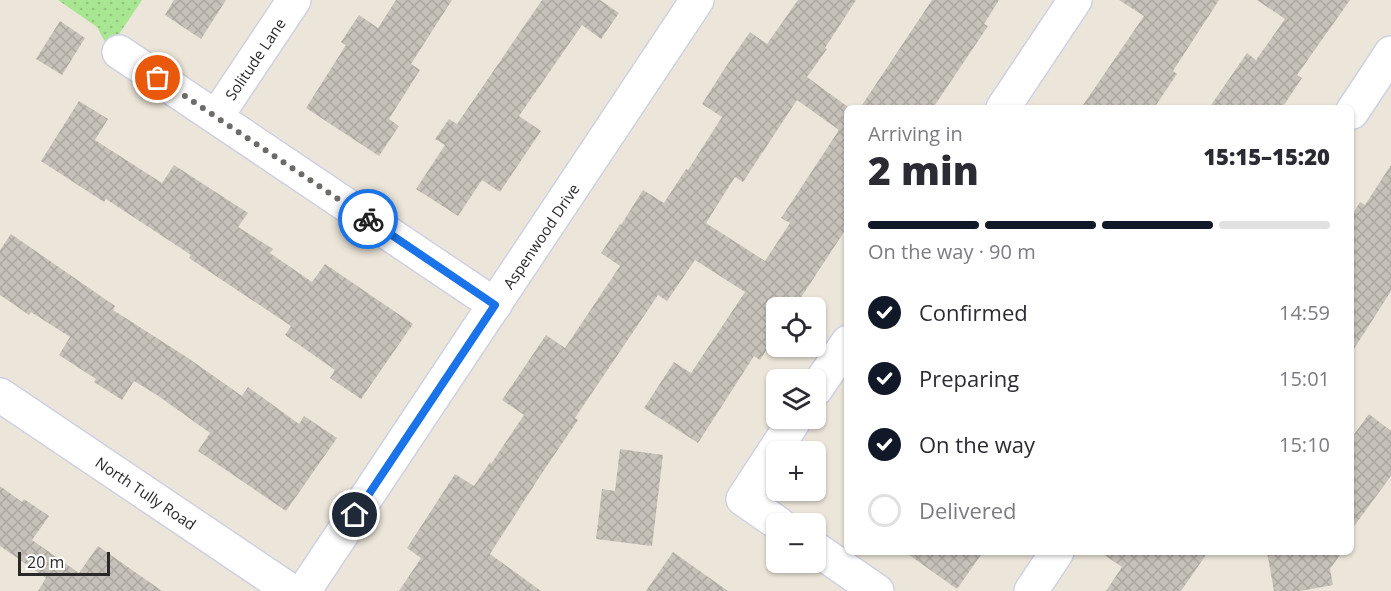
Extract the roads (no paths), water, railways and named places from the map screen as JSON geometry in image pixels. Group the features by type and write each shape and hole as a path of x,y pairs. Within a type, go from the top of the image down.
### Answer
{"street":[{"name":"Solitude Lane","path":"216,117 294,0"},
{"name":"Aspenwood Drive","path":"304,591 697,0"},
{"path":"1005,105 1075,0"},
{"path":"119,52 495,305"},
{"path":"1354,109 1391,54"},
{"path":"826,374 844,348"},
{"name":"North Tully Road","path":"0,395 291,591"},
{"path":"766,515 743,499 789,429"},
{"path":"1031,591 1055,555"},
{"path":"826,556 877,591"}]}
